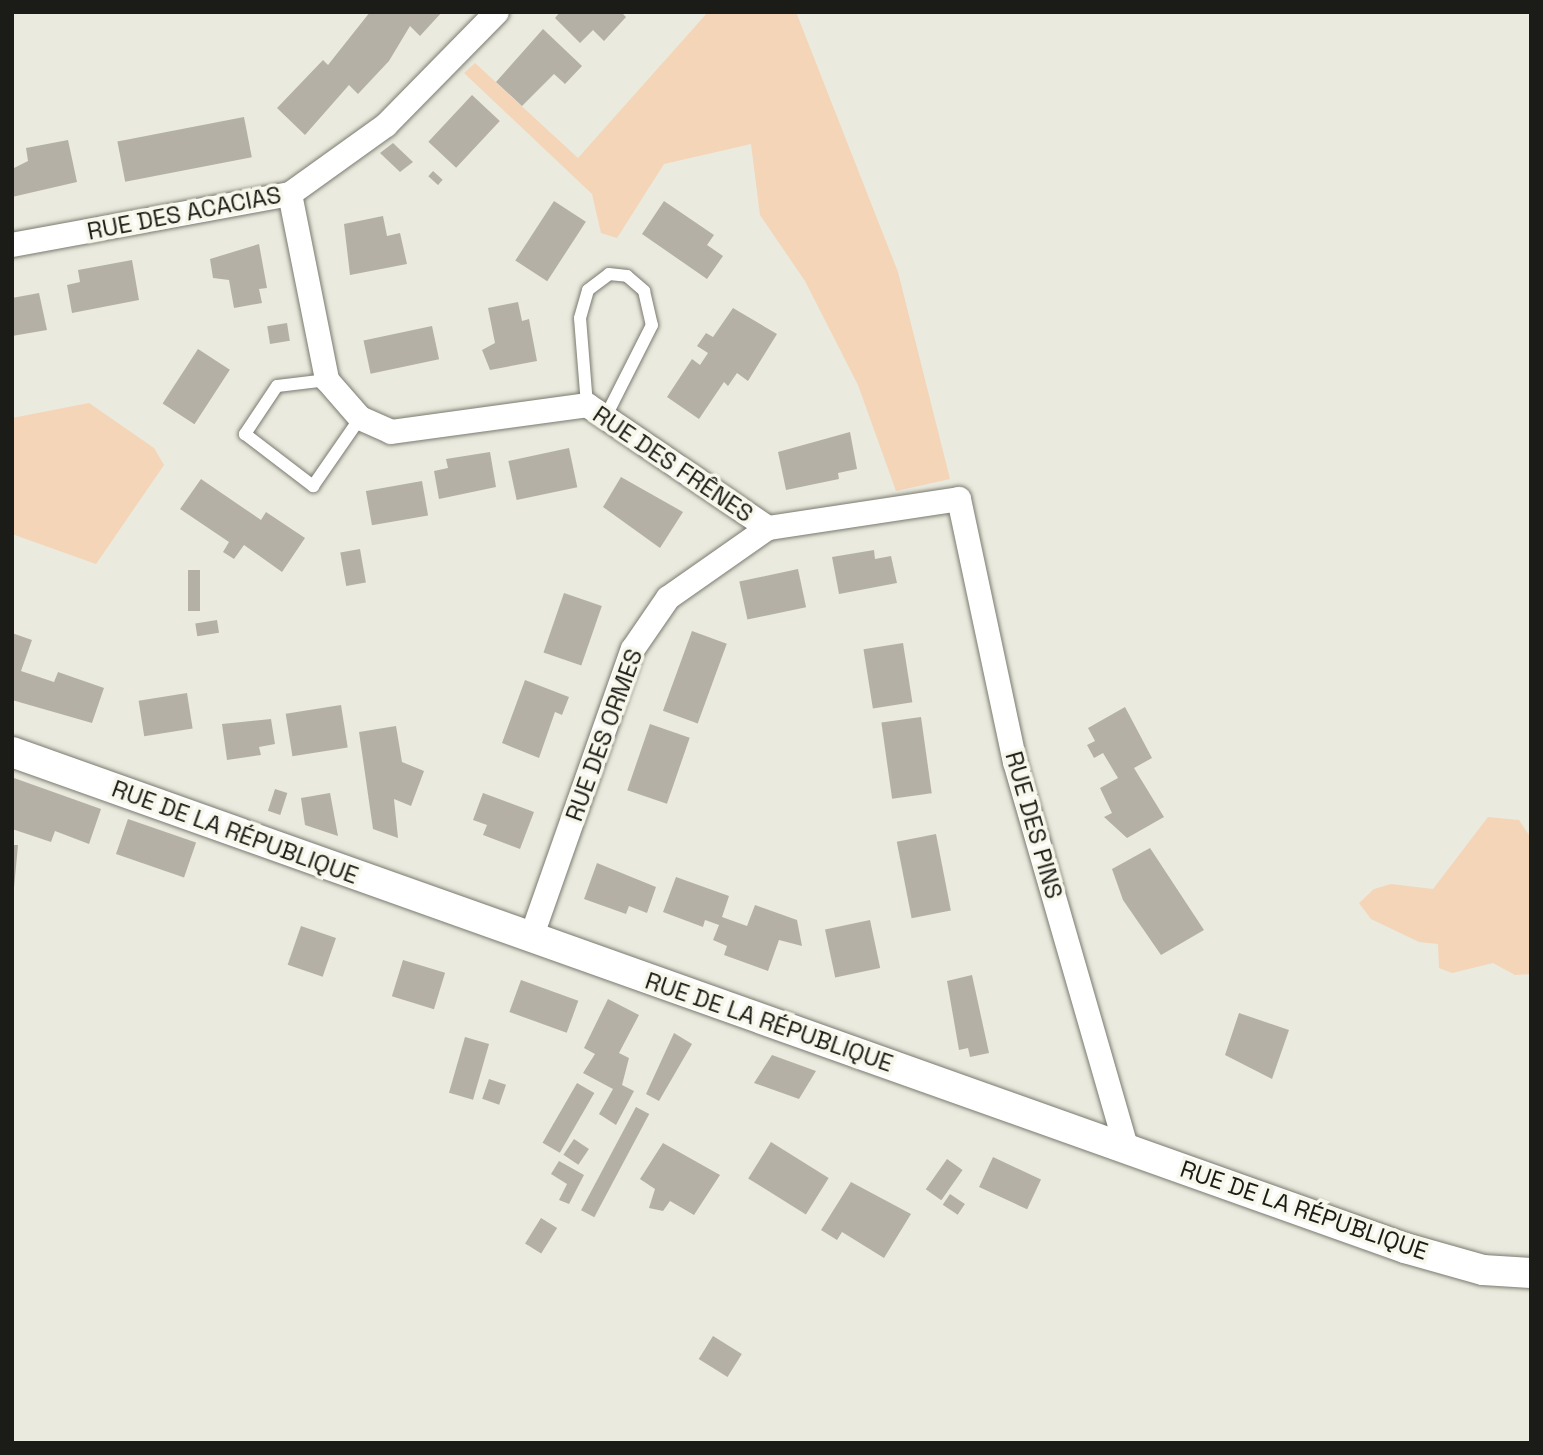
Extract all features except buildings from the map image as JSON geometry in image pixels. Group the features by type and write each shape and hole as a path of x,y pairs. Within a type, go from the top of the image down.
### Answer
{"street":[{"name":"RUE DES ACACIAS","path":"12,245 290,194 386,125 497,12"},
{"name":"RUE DES FRÊNES","path":"290,194 327,380 360,418 391,432 596,411 768,528"},
{"name":"RUE DES ORMES","path":"531,938 633,649 668,598 768,528 959,499"},
{"name":"RUE DES PINS","path":"959,499 1015,762 1126,1147"},
{"name":"RUE DE LA RÉPUBLIQUE","path":"12,752 1405,1248 1483,1270 1531,1273"}],"lane":[{"path":"609,274 627,276 644,291 652,325 596,411 580,318 588,290 609,274"},
{"path":"327,380 277,386 245,434 313,486 360,418"}],"shaded area":[{"path":"708,12 796,12 898,272 950,479 896,491 858,385 805,281 760,215 751,144 664,164 617,238 601,233 592,194 464,73 475,63 578,158"},
{"path":"89,403 154,448 164,465 96,564 12,534 12,418"},
{"path":"1488,817 1519,820 1531,838 1531,974 1515,975 1493,963 1452,973 1439,968 1438,944 1419,942 1371,919 1359,903 1374,889 1391,884 1433,889"}]}
